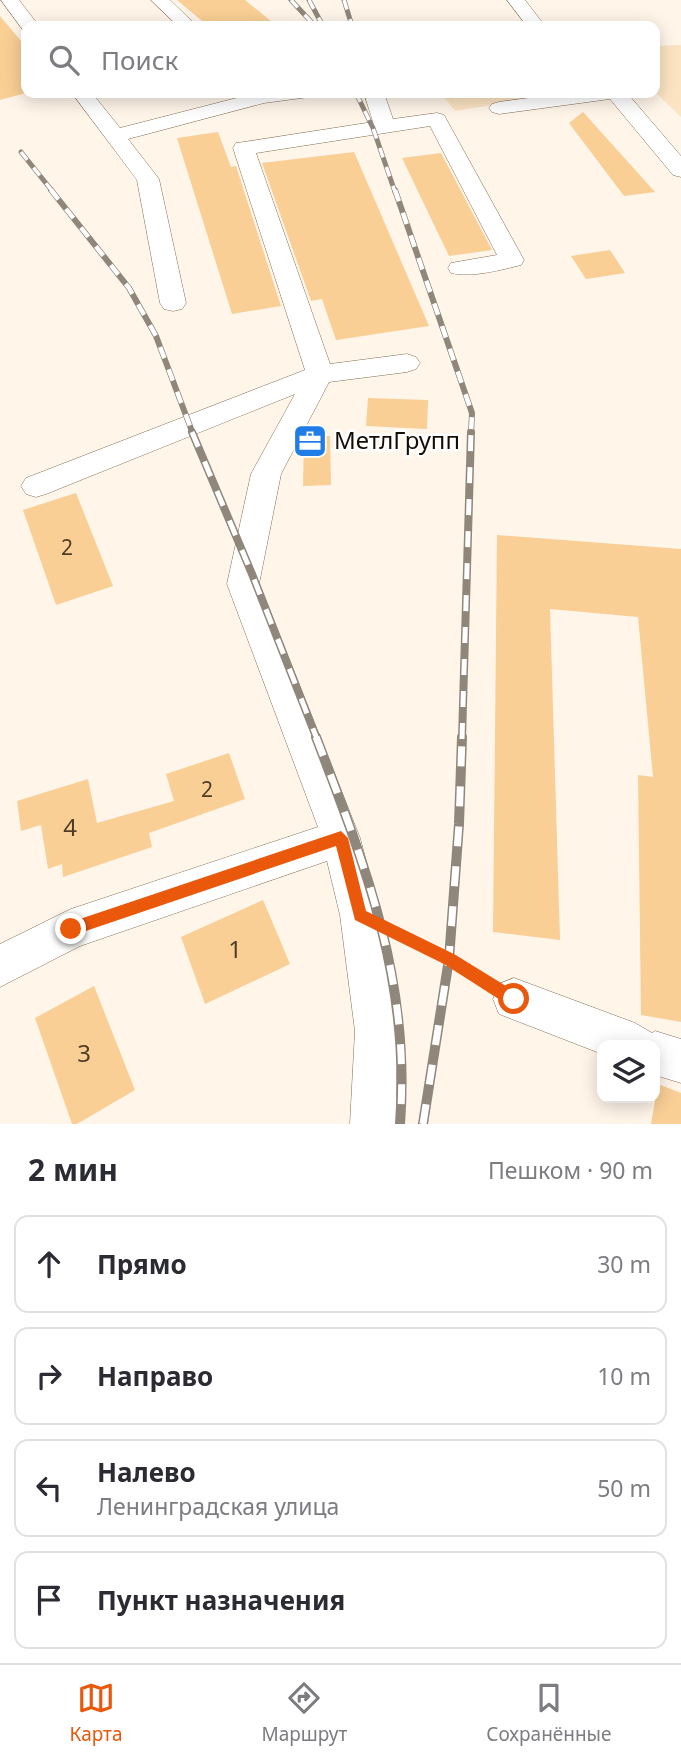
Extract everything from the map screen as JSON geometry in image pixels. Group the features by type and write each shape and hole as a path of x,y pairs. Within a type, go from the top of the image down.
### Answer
{"street":[{"path":"10,0 26,21"},
{"path":"160,0 183,21"},
{"path":"516,0 532,21"},
{"path":"86,98 148,179 173,303"},
{"path":"115,136 250,98"},
{"path":"375,98 386,127"},
{"path":"499,108 572,98"},
{"path":"620,98 681,170"},
{"path":"373,1124 376,1031 360,915 341,838 243,584 266,474 320,374 244,148 437,119 512,260 460,268"},
{"path":"36,486 320,374 407,363"},
{"path":"0,966 71,929 341,838"},
{"path":"514,999 622,1040"},
{"path":"660,1054 681,1061"}],"path":[{"path":"360,915 449,959 514,999"}],"shaded area":[{"path":"681,45 681,117 660,97 660,46"},
{"path":"444,98 537,98 455,111"}],"building":[{"path":"177,0 245,0 271,21 202,21"},
{"path":"0,16 21,41 21,94 0,100"},
{"path":"583,112 655,192 624,196 569,123"},
{"path":"218,132 231,167 236,166 281,306 232,314 177,138"},
{"path":"354,152 429,326 336,340 322,299 311,301 262,163"},
{"path":"441,153 492,250 449,256 402,158"},
{"path":"610,250 625,273 586,279 571,256"},
{"path":"368,398 428,400 427,429 366,426"},
{"path":"304,436 330,436 331,485 303,486"},
{"path":"76,493 113,586 56,605 23,510"},
{"path":"497,535 681,549 681,1022 641,1015 638,775 653,777 638,617 550,609 560,940 493,932"},
{"path":"229,753 245,799 149,833 152,847 63,877 62,864 48,869 41,825 21,831 17,801 88,779 97,823 174,801 166,774"},
{"path":"263,900 290,964 205,1004 181,937"},
{"path":"94,986 135,1090 77,1124 72,1124 35,1018"},
{"path":"660,1085 681,1093 681,1124 651,1124 655,1103 660,1103"}],"railway":[{"path":"291,0 310,21"},
{"path":"309,0 320,21"},
{"path":"344,0 350,21"},
{"path":"358,98 373,128 395,192"},
{"path":"21,152 53,192"},
{"path":"51,190 129,288 156,336 193,434"},
{"path":"395,190 472,413 471,434"},
{"path":"192,432 317,739"},
{"path":"462,739 471,432"},
{"path":"316,737 352,832 381,926 399,1022 402,1072 400,1124"},
{"path":"423,1124 449,959 462,737"}],"place":[{"name":"МетлГрупп","path":"310,441"}],"route":[{"path":"71,929 341,838 360,915 449,959 514,999"}]}
